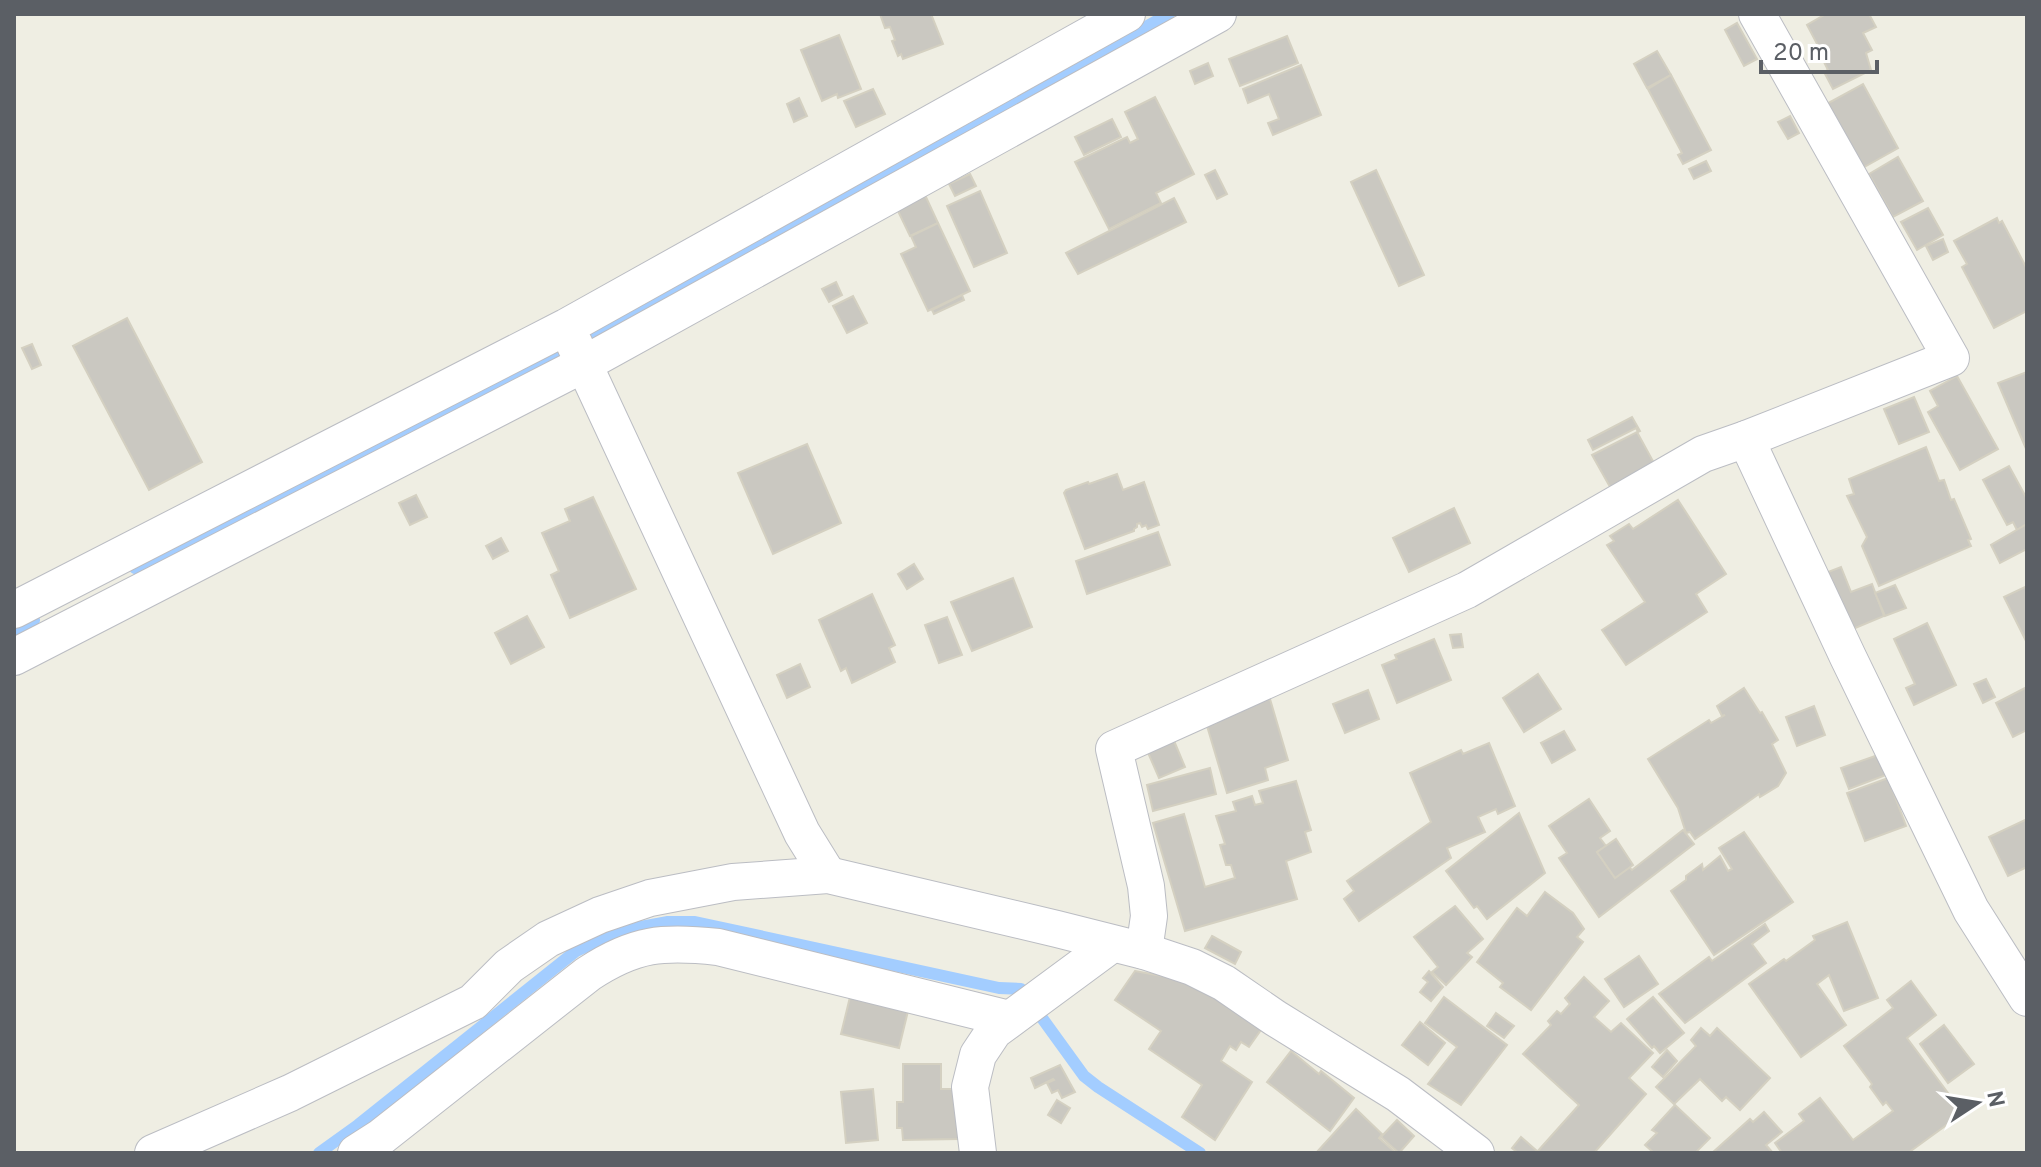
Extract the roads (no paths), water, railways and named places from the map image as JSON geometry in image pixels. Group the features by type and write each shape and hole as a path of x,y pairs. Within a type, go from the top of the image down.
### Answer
{"street":[{"path":"14,610 566,327 1127,14"},
{"path":"14,657 584,364 1218,14"},
{"path":"978,1153 970,1087 978,1055 994,1031 1022,1010 1128,947 1149,916 1146,886 1114,749 1467,590 1703,454 1951,358 1757,14"},
{"path":"566,327 802,833 828,875"},
{"path":"1746,439 1971,910 2027,998"},
{"path":"153,1153 290,1093 473,1002 509,966 548,939 600,915 650,898 733,882 828,875 1128,947 1192,967 1224,983 1398,1094 1476,1153"},
{"path":"356,1153 381,1137 588,974 633,949 685,943 718,947 1022,1010"}],"waterway":[{"path":"135,568 600,333 1169,14"},
{"path":"14,630 34,620"},
{"path":"319,1153 576,951 619,931 668,922 695,922 999,988 1021,989 1084,1076 1200,1153"}]}
